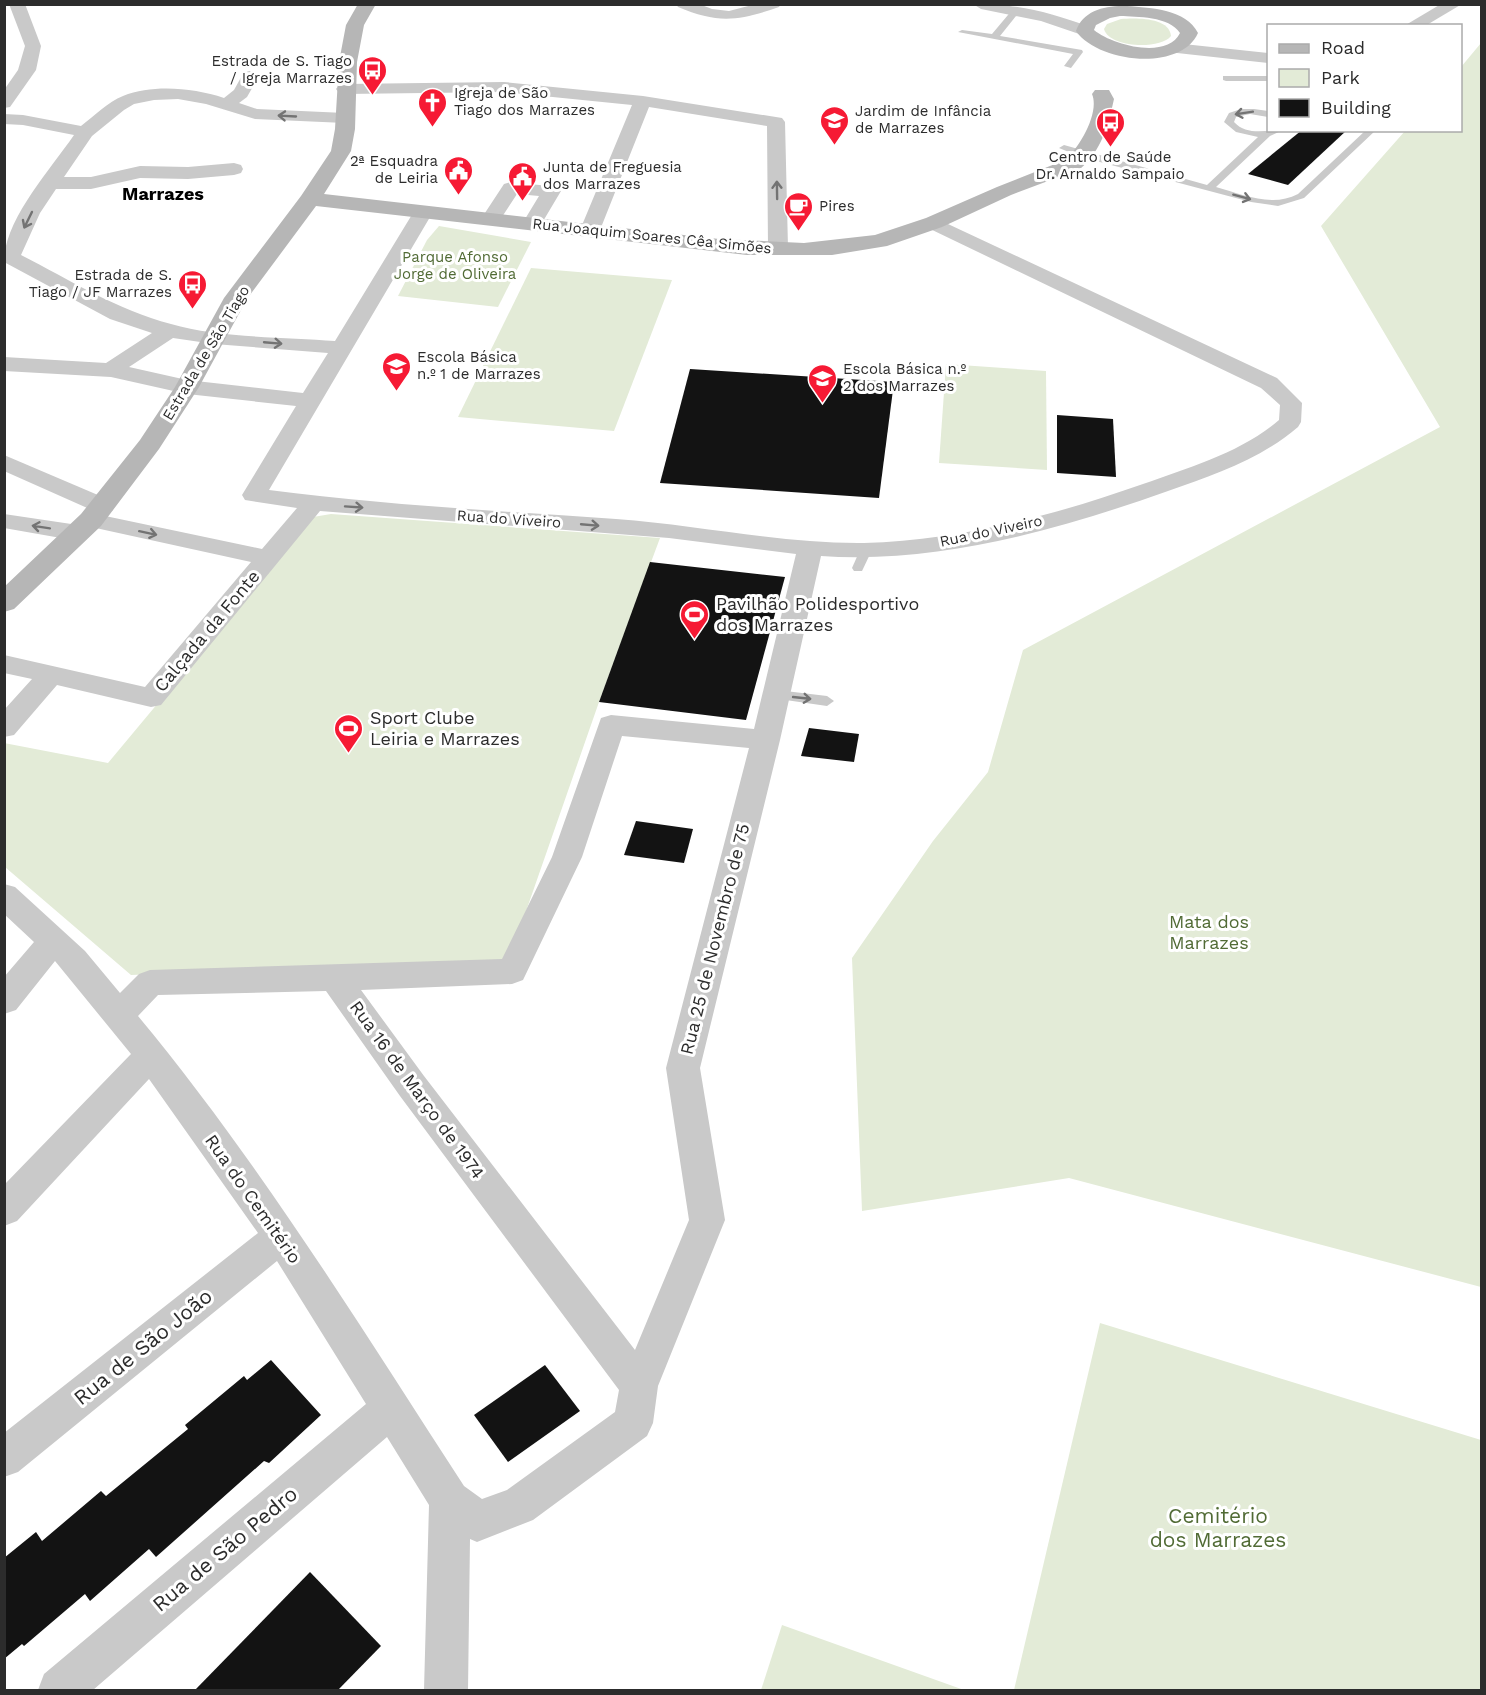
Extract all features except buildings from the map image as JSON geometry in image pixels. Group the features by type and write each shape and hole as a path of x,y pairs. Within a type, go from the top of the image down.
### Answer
{"main road":[{"name":"Estrada de São Tiago","path":"4,603 91,520 150,444 187,387 236,298 310,199 341,151 344,144 345,89 355,25 367,4"},
{"path":"1128,8 1146,12 1167,11 1186,28 1188,34 1180,44 1143,52 1114,69 1092,31 1128,8"},
{"name":"Rua Joaquim Soares Cêa Simões","path":"310,199 705,244 858,245 891,238 933,223 1019,185 1061,171 1084,156 1096,135 1106,85 1064,148 1049,163 1019,185"}],"street":[{"path":"4,103 27,70 33,46 17,4"},
{"path":"684,4 706,14 723,17 737,16 773,4"},
{"path":"981,4 1046,17 1092,31"},
{"path":"1416,24 1454,4"},
{"path":"1180,44 1207,52 1267,58"},
{"path":"227,104 241,93 250,76"},
{"path":"345,89 504,87 643,102 776,122 764,243"},
{"path":"342,348 214,338 169,331 118,314 7,256 30,213 85,132 129,100 158,89 227,104 255,114 345,118"},
{"path":"590,230 643,102"},
{"path":"4,119 23,120 85,132"},
{"path":"759,188 760,120"},
{"path":"50,183 91,183 140,172 188,173 234,169"},
{"path":"491,219 511,188 551,191 532,224"},
{"path":"4,364 111,370 187,387 310,401 423,212"},
{"name":"Rua do Viveiro","path":"310,401 254,495 314,503 670,532 810,548 862,559 1032,524 1129,497 1209,467 1246,450 1274,436 1290,422 1291,404 1269,383 933,223"},
{"path":"111,370 169,331"},
{"path":"4,462 91,520"},
{"path":"4,521 91,520 267,558 314,503"},
{"name":"Rua 25 de Novembro de 75","path":"463,1510 519,1506 633,1423 639,1386 707,1220 682,1068 766,740 810,548"},
{"name":"Calçada da Fonte","path":"4,664 151,698 267,558"},
{"path":"4,728 51,675"},
{"path":"117,1016 150,983 512,971 567,857 611,725 766,740"},
{"name":"Rua do Cemitério","path":"4,895 74,960 117,1016 151,1055 281,1236 391,1408 463,1510"},
{"path":"4,1001 53,941"},
{"name":"Rua 16 de Março de 1974","path":"335,978 411,1086 639,1386"},
{"path":"4,1210 151,1055"},
{"name":"Rua de São João","path":"4,1458 281,1236"},
{"name":"Rua de São Pedro","path":"60,1690 391,1408"},
{"path":"446,1690 463,1510"}],"lane":[{"path":"994,38 1016,11"},
{"path":"962,32 1078,52 1068,66"},
{"path":"1226,78 1267,79"},
{"path":"1267,114 1245,111 1229,118 1229,122 1237,129 1253,134 1273,132"},
{"path":"1064,148 1084,156 1266,203 1286,203 1311,188 1370,132"},
{"path":"1209,188 1267,134"},
{"path":"777,695 827,700"}],"green space":[{"path":"1121,19 1158,22 1169,30 1171,36 1157,43 1146,45 1115,40 1104,29 1107,24"},
{"name":"Mata dos Marrazes","path":"1481,43 1481,1287 1069,1178 862,1211 852,958 933,841 988,772 1023,650 1440,427 1321,226 1404,132 1462,132 1462,66"},
{"name":"Parque Afonso Jorge de Oliveira","path":"439,226 531,242 498,307 398,296 427,240"},
{"path":"531,268 672,280 614,431 458,417"},
{"path":"946,364 1046,371 1047,470 939,463"},
{"name":"Sport Clube Leiria e Marrazes","path":"331,514 660,538 599,702 509,960 131,975 5,867 4,743 108,763 313,517"},
{"name":"Cemitério dos Marrazes","path":"1100,1323 1481,1440 1481,1690 1014,1690"},
{"path":"782,1625 964,1690 761,1690"}],"place":[{"name":"Estrada de S. Tiago / Igreja Marrazes","path":"373,96"},
{"name":"Igreja de São Tiago dos Marrazes","path":"433,128"},
{"name":"Jardim de Infância de Marrazes","path":"834,146"},
{"name":"Centro de Saúde Dr. Arnaldo Sampaio","path":"1110,148"},
{"name":"2ª Esquadra de Leiria","path":"459,196"},
{"name":"Junta de Freguesia dos Marrazes","path":"522,202"},
{"name":"Pires","path":"798,232"},
{"name":"Estrada de S. Tiago / JF Marrazes","path":"193,310"},
{"name":"Escola Básica n.º 1 de Marrazes","path":"396,392"},
{"name":"Escola Básica n.º 2 dos Marrazes","path":"822,404"},
{"name":"Pavilhão Polidesportivo dos Marrazes","path":"695,640"},
{"name":"Sport Clube Leiria e Marrazes","path":"349,754"}],"district":[{"name":"Marrazes","path":"163,194"}]}
